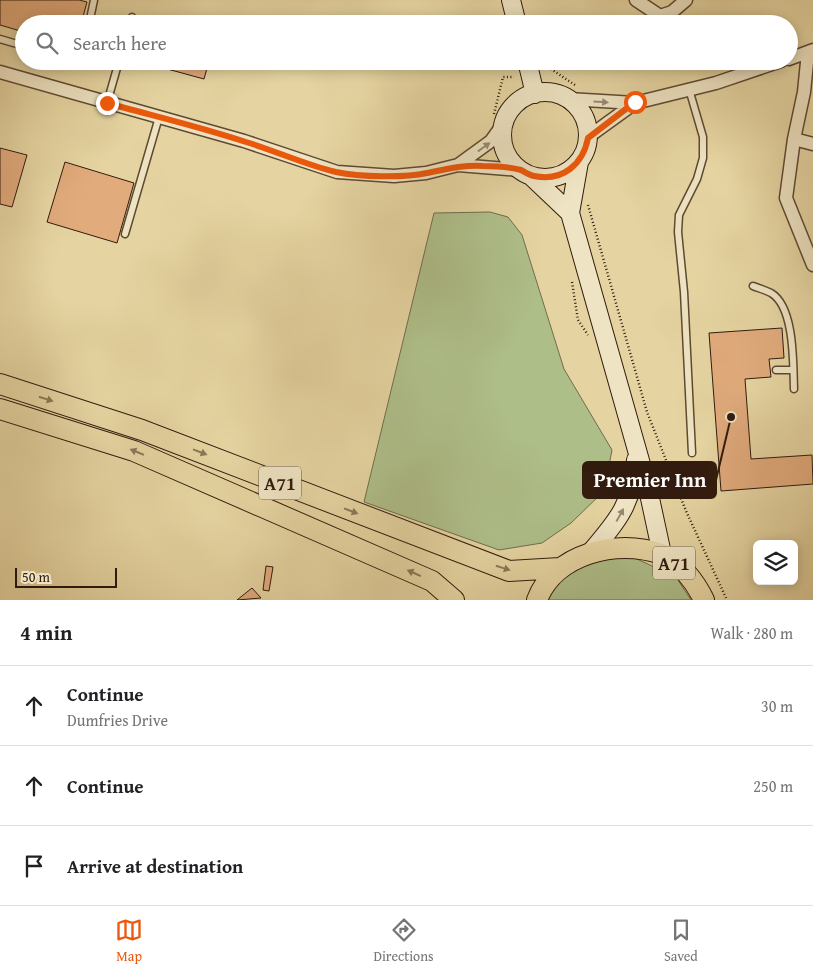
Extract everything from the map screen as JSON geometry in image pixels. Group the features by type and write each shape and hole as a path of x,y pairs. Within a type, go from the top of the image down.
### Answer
{"main road":[{"path":"511,0 515,15"},
{"path":"528,70 535,94"},
{"path":"526,173 544,178 558,176 569,171 579,162 586,150 588,138 583,115 568,99 546,92 535,94 516,105 504,123 502,138 505,150 511,161 570,213"},
{"path":"579,162 570,213 637,450 662,554"},
{"name":"A71","path":"0,384 142,430 509,571 560,568"},
{"name":"A71","path":"0,409 134,451 432,581 454,600"},
{"path":"590,553 620,517 634,483 637,450"},
{"name":"A71","path":"537,600 541,589 560,568 590,553 630,547 662,554 689,575 704,600"}],"street":[{"path":"636,0 658,15"},
{"path":"663,15 672,12 686,0"},
{"path":"798,55 811,51 794,139 786,198 813,266"},
{"path":"568,99 598,102 635,102 716,83 754,70"},
{"path":"0,72 244,141 337,172 394,176 426,174 458,165 491,141 504,123"},
{"path":"588,138 635,102"},
{"path":"794,139 813,144"},
{"path":"458,165 526,173"}],"lane":[{"path":"92,15 94,0"},
{"path":"0,39 15,43"},
{"path":"107,103 116,70"},
{"path":"689,89 702,137 703,158 697,179 679,215 678,232 684,292 692,453"},
{"path":"125,234 159,117"},
{"path":"753,286 772,294 784,309 791,337 794,389"},
{"path":"776,370 793,370"}],"path":[{"path":"587,196 588,211 647,412 686,511 727,600"}],"green space":[{"path":"490,212 508,217 522,235 564,369 612,450 604,491 571,523 542,543 499,550 364,502 434,213"},
{"path":"626,554 676,577 691,600 548,600 555,585 587,562"}],"building":[{"path":"0,0 79,0 87,2 83,15 15,15 15,29 0,25"},
{"path":"171,70 206,70 204,79"},
{"path":"0,148 27,155 12,207 0,204"},
{"path":"65,162 134,183 117,243 47,222"},
{"path":"782,328 784,358 769,359 771,377 745,379 751,459 812,455 813,484 721,491 709,333"},
{"path":"266,566 273,567 269,591 263,590"},
{"path":"252,588 261,598 237,600"}],"place":[{"name":"Premier Inn","path":"731,417"}],"route":[{"path":"107,103 244,141 337,172 394,176 426,174 458,165 520,170 531,176 544,178 558,176 569,171 579,162 586,150 588,138 635,102"}]}
